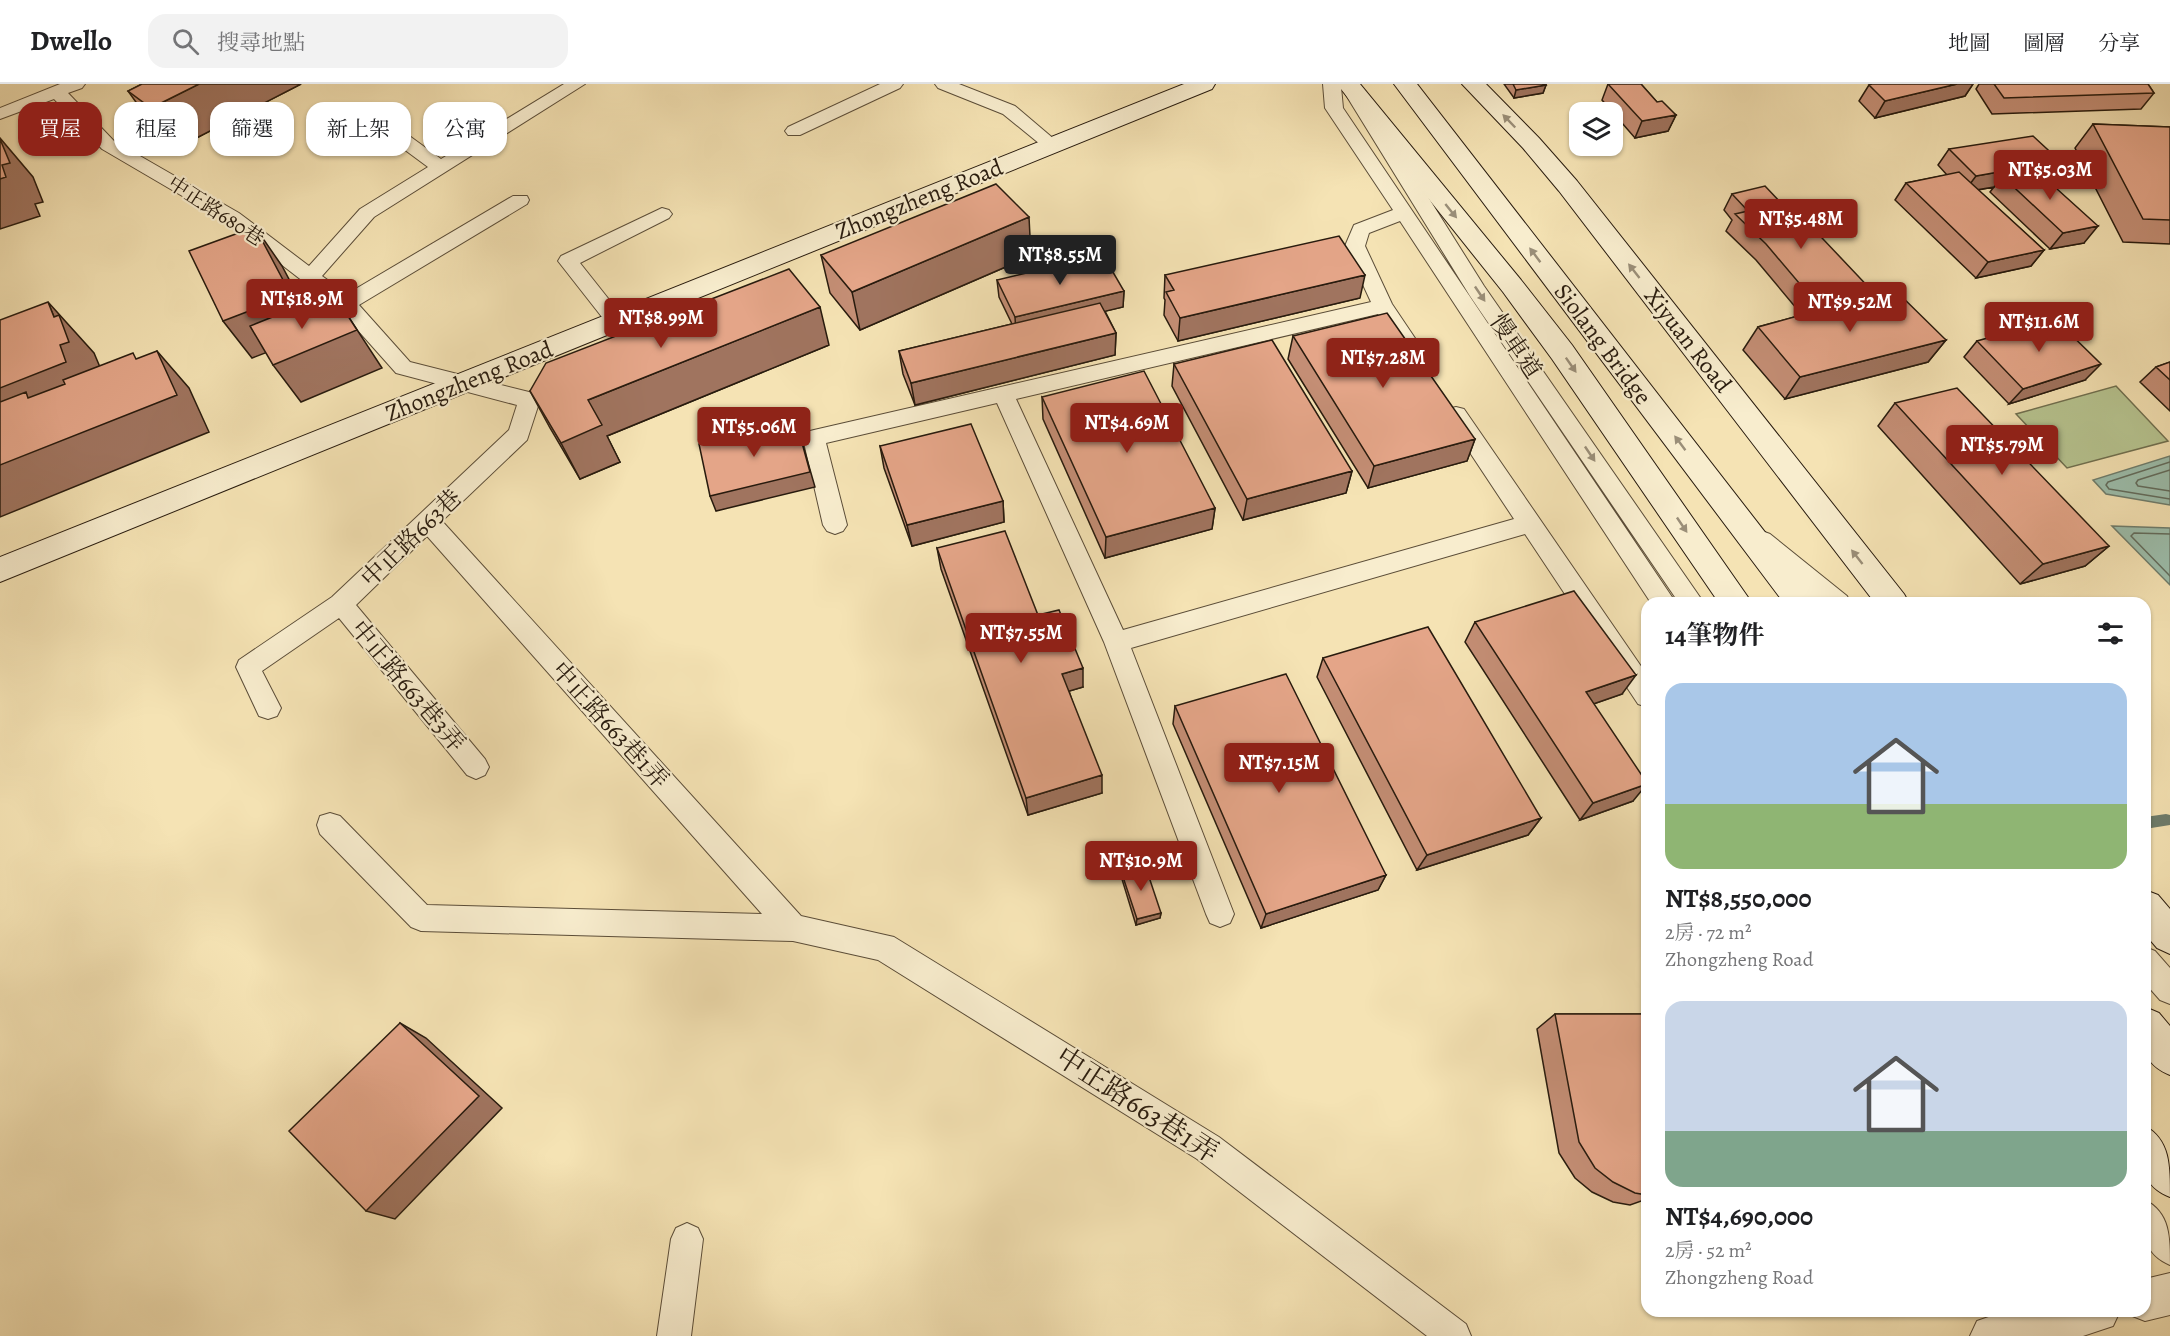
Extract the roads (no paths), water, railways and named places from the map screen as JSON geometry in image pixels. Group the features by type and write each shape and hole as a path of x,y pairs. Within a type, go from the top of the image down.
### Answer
{"street":[{"name":"Zhongzheng Road","path":"0,570 1204,84"},
{"name":"Siolang Bridge","path":"1348,84 1562,352 1732,597"},
{"name":"Siolang Bridge","path":"1405,84 1797,597"},
{"name":"Xiyuan Road","path":"1473,84 1531,143 1568,186 1888,597"},
{"path":"2151,1033 2170,1056"},
{"path":"2151,1153 2170,1177"},
{"path":"2151,1299 2170,1294"},
{"path":"1992,1336 2073,1317"}],"lane":[{"path":"0,114 76,84"},
{"path":"311,276 367,213 576,84"},
{"path":"794,131 894,84"},
{"path":"944,84 1009,110 1052,146"},
{"path":"1332,84 1334,108 1661,597"},
{"name":"慢車道","path":"1348,84 1477,291 1688,597"},
{"name":"中正路680巷","path":"58,93 108,145 232,217 311,276 346,304 404,368 463,383"},
{"path":"411,146 441,168"},
{"path":"346,304 520,200"},
{"path":"1404,213 1361,229 1355,246 1383,306 1429,375"},
{"path":"616,321 568,261 662,214"},
{"path":"835,525 814,438 1383,306"},
{"name":"中正路663巷","path":"268,708 248,667 341,604 519,434 529,400 463,383"},
{"path":"1003,394 1116,642 1220,914"},
{"path":"1443,395 1641,687"},
{"name":"中正路663巷1弄","path":"428,521 793,928"},
{"path":"1741,523 1831,597"},
{"path":"1116,642 1529,524"},
{"name":"中正路663巷3弄","path":"341,604 476,767"},
{"name":"中正路663巷1弄","path":"330,825 421,918 793,928 885,947 1208,1148 1454,1336"},
{"path":"2151,968 2170,990"},
{"path":"2151,1224 2170,1249"},
{"path":"674,1336 687,1239"}],"water":[{"path":"2170,456 2170,505 2106,494 2093,480"},
{"path":"2112,526 2170,528 2170,585"}],"waterway":[{"path":"2151,822 2166,820"}]}
